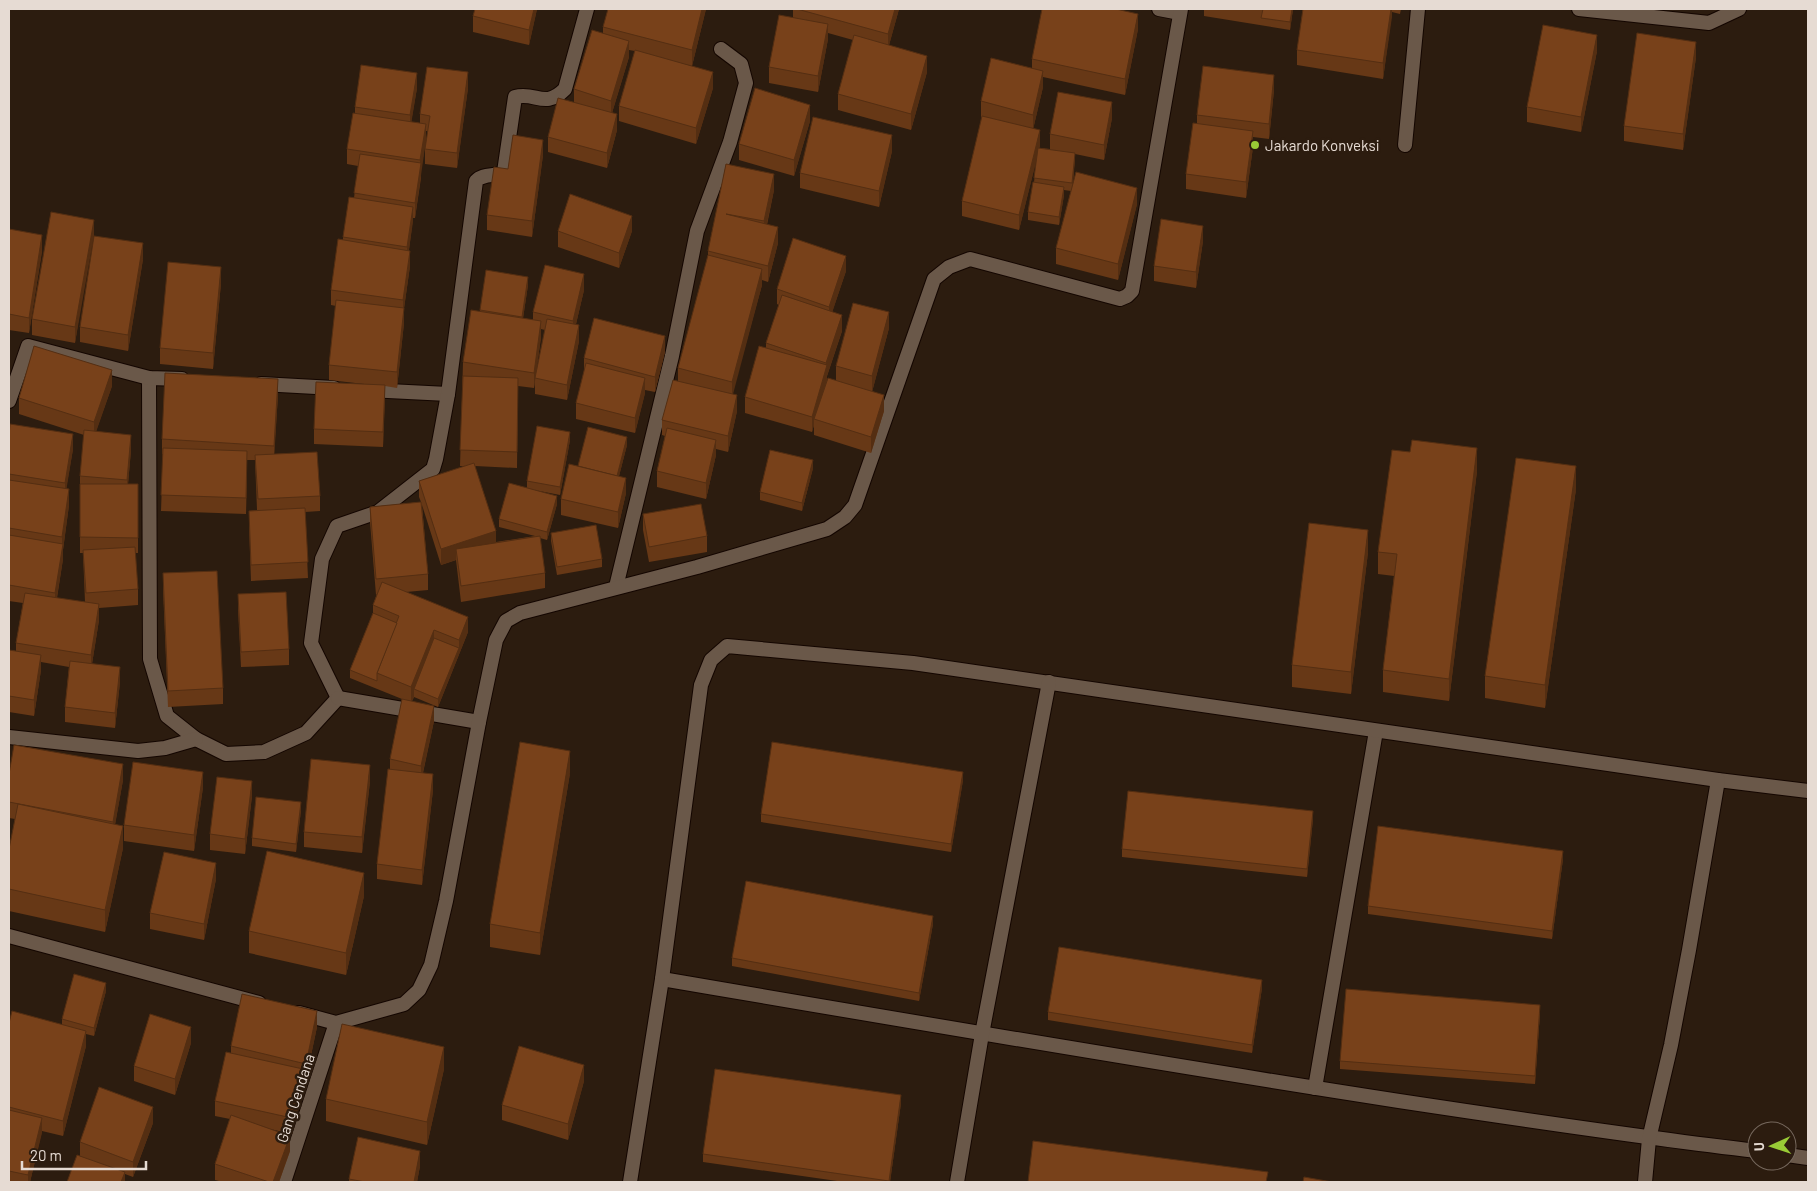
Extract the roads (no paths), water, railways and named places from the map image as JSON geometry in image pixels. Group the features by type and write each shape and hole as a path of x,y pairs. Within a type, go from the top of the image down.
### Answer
{"street":[{"path":"338,698 312,643 322,559 337,526 378,512 432,469 436,459 448,394 476,181 479,177 504,172 515,98 520,96 547,100 558,96 565,89 587,9"},
{"path":"288,1010 336,1023 404,1004 419,990 431,965 446,901 496,640 506,621 520,613 697,567 828,529 845,517 855,505 934,279 949,267 970,260 1120,299 1127,296 1132,290 1180,11 1159,9"},
{"path":"1405,145 1418,9"},
{"path":"1579,9 1709,22 1739,9"},
{"path":"616,588 672,356 697,231 730,142 746,83 741,64 722,49"},
{"path":"9,401 28,346 149,378 199,380"},
{"path":"149,378 150,659 167,716 196,739 226,754 264,752 306,733 338,698"},
{"path":"249,383 448,394"},
{"path":"630,1182 662,979 701,686 711,660 727,646 913,664 1048,682 1376,731 1808,791"},
{"path":"958,1182 982,1034 1048,682"},
{"path":"338,698 479,722"},
{"path":"1315,1088 1376,731"},
{"path":"9,737 138,750 165,748 196,739"},
{"path":"1645,1182 1649,1139 1684,979 1718,780"},
{"path":"9,936 269,1005"},
{"path":"662,979 982,1034 1315,1088 1649,1139 1747,1151"},
{"name":"Gang Cendana","path":"284,1182 336,1023"}],"place":[{"name":"Jakardo Konveksi","path":"1255,145"}]}
